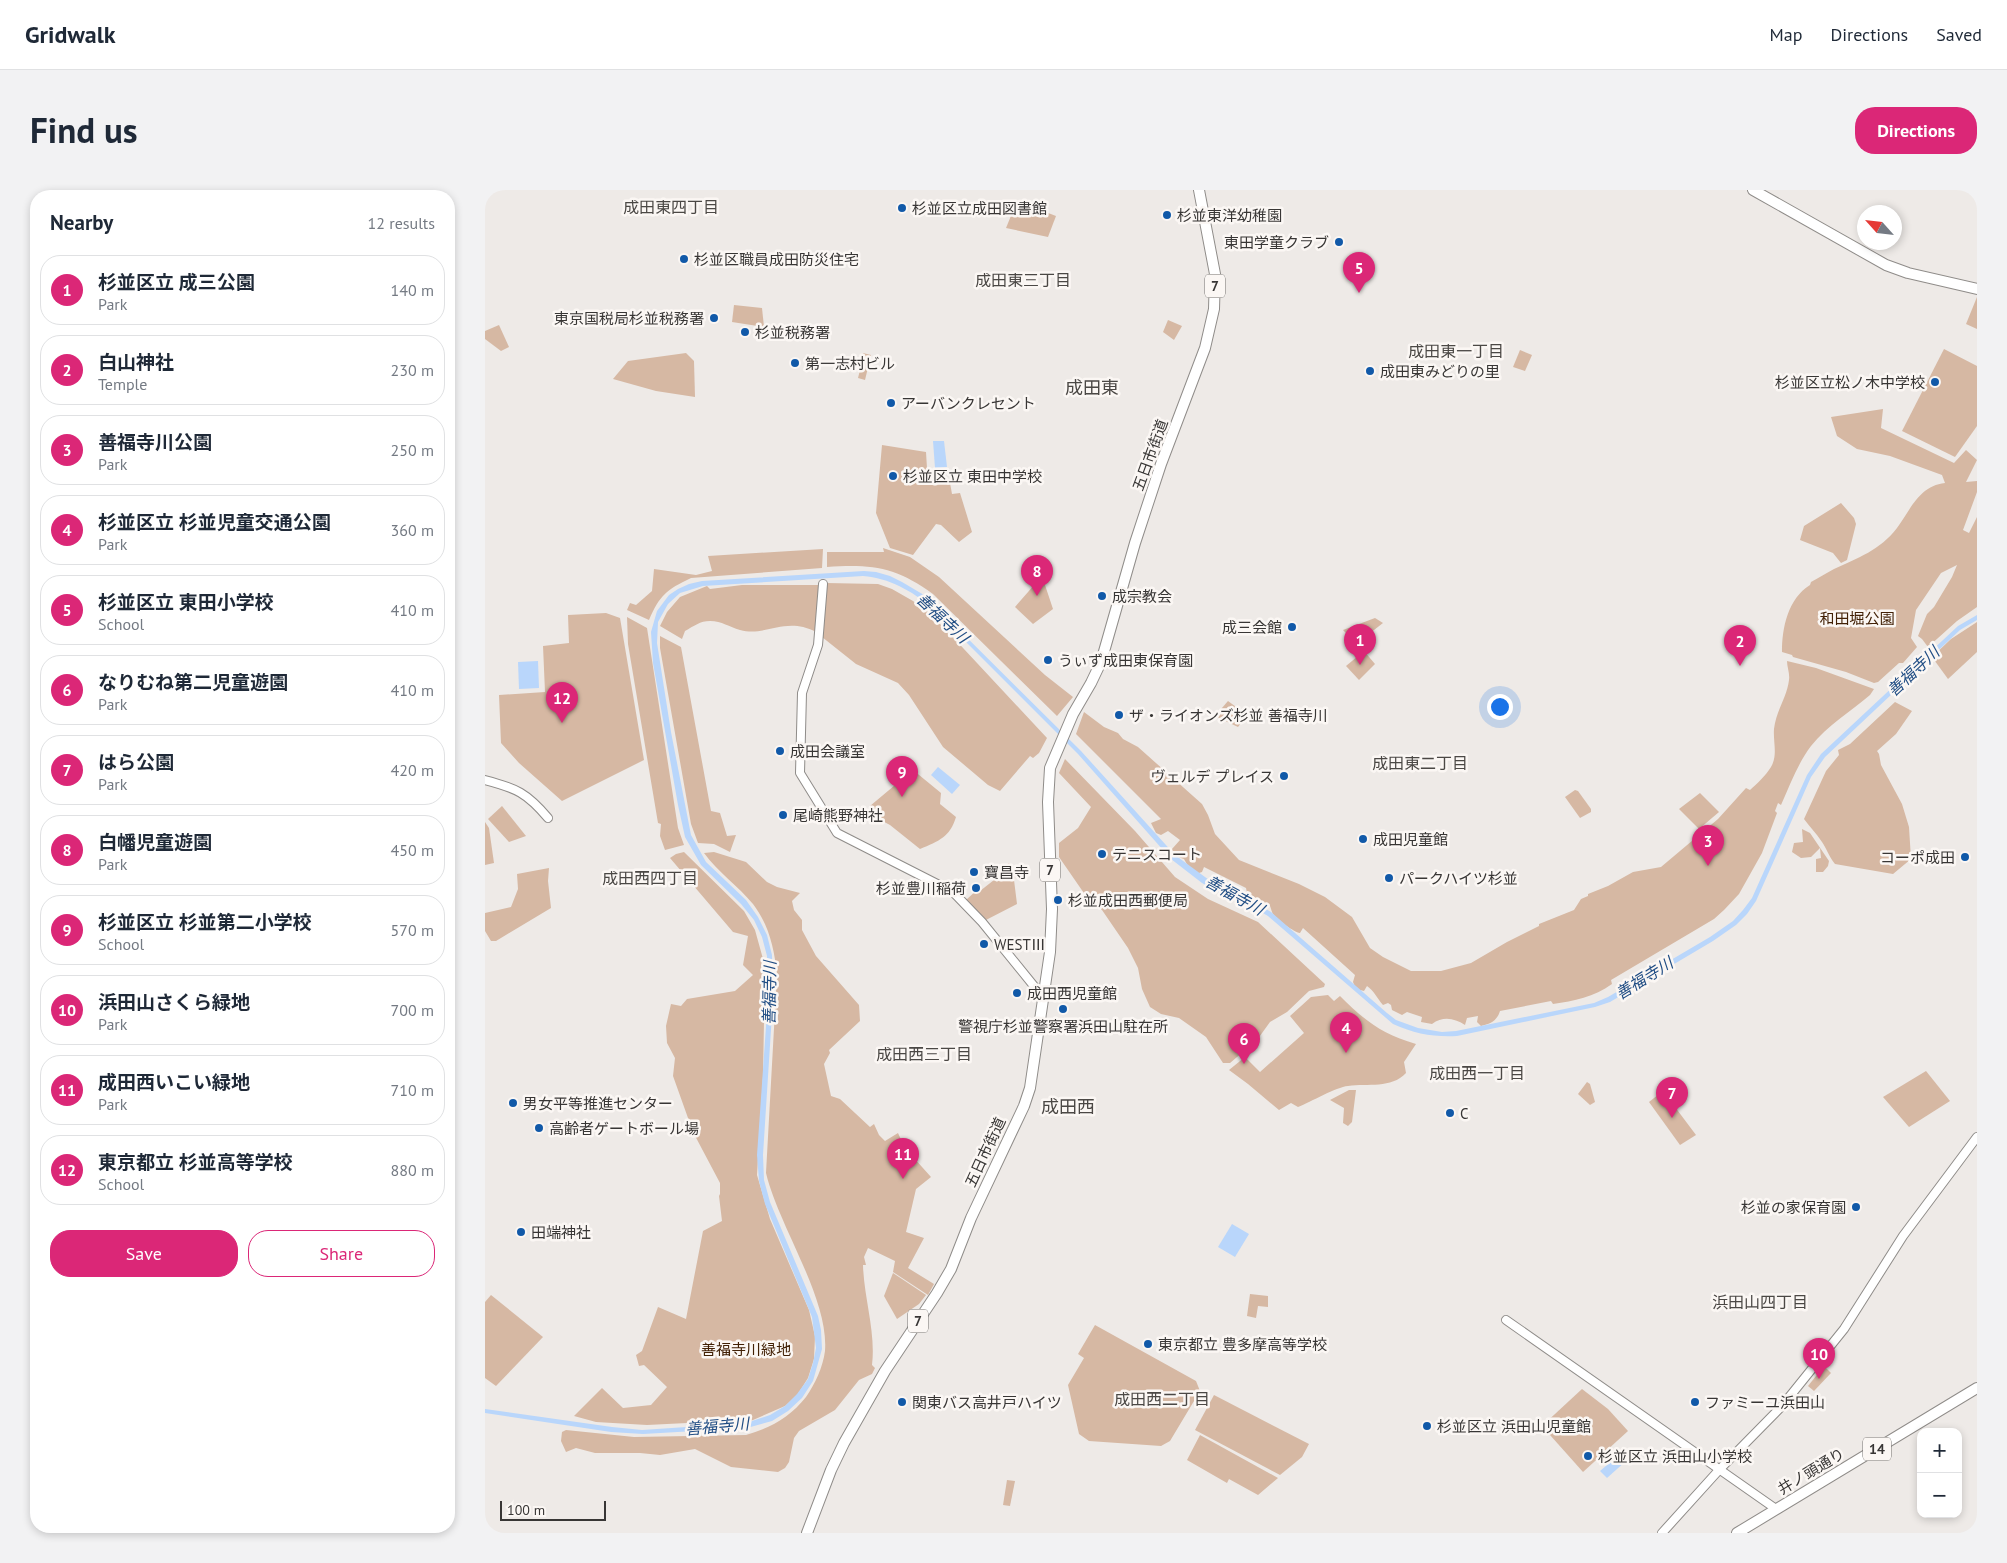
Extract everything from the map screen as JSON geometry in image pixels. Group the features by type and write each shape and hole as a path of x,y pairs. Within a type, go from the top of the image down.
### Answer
{"main road":[{"name":"五日市街道","path":"807,1533 831,1470 845,1443 885,1371 951,1269 971,1218 1024,1106 1035,1059 1042,996 1050,952 1052,909 1049,778 1052,760 1068,723 1091,684 1101,662 1135,543 1161,464 1205,348 1213,309 1215,274 1199,190"},
{"path":"1753,190 1886,265 1977,289"},
{"name":"井ノ頭通り","path":"1737,1533 1977,1388"}],"street":[{"path":"823,584 818,645 802,693 800,773 834,830 953,892 982,922 1042,996"},
{"path":"485,780 525,794 548,818"},
{"path":"1661,1533 1782,1406 1844,1329 1903,1236 1977,1137"},
{"path":"1506,1320 1776,1509"}],"green space":[{"path":"1017,201 1056,216 1048,237 1006,228"},
{"path":"1977,297 1977,329 1966,324"},
{"path":"734,305 762,308 764,327 732,322"},
{"path":"1168,320 1182,326 1174,340 1163,332"},
{"path":"499,325 509,347 501,351 485,339 485,331"},
{"path":"1944,349 1977,366 1977,426 1955,457 1902,431"},
{"path":"1520,350 1532,355 1525,371 1513,367"},
{"path":"686,353 694,361 695,397 656,391 613,379 628,361"},
{"path":"863,353 871,355 865,380 858,378 861,366 859,365"},
{"name":"和田堀公園","path":"1883,409 1881,428 1954,463 1966,450 1977,460 1966,482 1977,481 1977,492 1963,530 1969,533 1977,517 1977,607 1957,621 1928,647 1918,636 1927,614 1934,607 1957,565 1941,573 1916,610 1911,638 1917,647 1903,663 1899,663 1878,682 1874,683 1846,672 1793,657 1782,652 1782,643 1785,624 1791,606 1811,582 1876,548 1897,528 1911,506 1922,494 1936,485 1945,483 1942,475 1890,456 1857,449 1837,436 1831,417"},
{"path":"882,445 926,452 928,485 950,483 952,494 960,493 972,532 959,542 941,525 936,524 913,555 890,548 876,513"},
{"path":"1841,503 1854,518 1856,524 1847,560 1841,563 1833,553 1800,540 1804,526"},
{"path":"883,548 910,557 939,577 1045,675 1073,697 1057,716 933,594 920,585 883,569 857,566 827,567 827,552 884,552"},
{"path":"823,549 822,568 691,578 675,586 665,594 649,620 627,610 630,603 636,605 652,591 654,569 696,575 712,571 708,556"},
{"path":"1042,576 1053,609 1033,624 1015,607 1035,584 1034,580"},
{"path":"826,583 878,584 892,589 929,613 1047,738 1039,753 1033,758 1030,756 1000,791 988,785 943,747 909,695 898,683 856,664 822,637"},
{"path":"742,585 819,585 816,632 795,626 759,631 740,630 718,622 706,621 685,631 682,639 660,626 667,612 680,597 707,586 710,589"},
{"path":"606,613 620,618 644,760 562,801 519,763 501,743 499,695 545,692 543,646 569,643 568,615"},
{"path":"627,617 647,628 678,828 684,845 665,850 660,836 661,824 658,823 628,644"},
{"path":"1375,618 1383,623 1356,644 1343,630"},
{"path":"1977,622 1977,652 1948,679 1932,657 1951,639"},
{"path":"660,636 681,647 711,811 720,813 727,836 736,835 730,852 714,844 698,843 691,824 660,648"},
{"path":"1364,651 1375,664 1359,680 1346,666"},
{"path":"1787,661 1816,668 1874,689 1870,695 1824,732 1806,753 1781,805 1778,803 1775,811 1777,813 1762,853 1739,894 1714,919 1611,980 1612,984 1598,992 1584,998 1569,1001 1553,1004 1551,1001 1500,1011 1493,1022 1481,1026 1477,1022 1478,1016 1467,1018 1465,1025 1449,1019 1436,1021 1432,1024 1421,1022 1422,1017 1407,1012 1402,1015 1392,1010 1391,1005 1388,1003 1383,1005 1367,986 1364,991 1356,989 1353,982 1355,975 1303,928 1300,933 1282,922 1273,914 1270,906 1247,893 1246,888 1204,867 1202,872 1193,875 1184,859 1175,856 1172,849 1180,840 1168,831 1161,835 1156,833 1151,823 1161,819 1076,734 1084,712 1104,727 1118,733 1123,739 1138,747 1202,804 1215,834 1239,860 1299,884 1325,897 1352,917 1370,948 1383,957 1411,971 1441,971 1471,963 1539,926 1539,924 1574,910 1581,899 1588,896 1588,894 1608,886 1633,872 1661,867 1718,819 1746,788 1750,790 1758,782 1769,770 1773,762 1775,753 1775,722 1789,680"},
{"path":"1228,701 1247,715 1238,727 1215,716"},
{"path":"1895,702 1912,711 1896,734 1877,751 1881,765 1902,804 1909,827 1911,859 1893,874 1835,864 1822,842 1804,819 1826,771 1839,755 1838,750 1850,744"},
{"path":"1065,759 1135,831 1175,877 1208,899 1258,922 1325,984 1324,987 1309,991 1287,1012 1270,1022 1257,1040 1230,1063 1223,1063 1206,1037 1179,1018 1161,1014 1150,1007 1142,989 1138,968 1128,948 1102,910 1088,899 1059,857 1059,843 1078,828 1091,807 1059,773"},
{"path":"913,770 941,793 940,804 956,817 951,829 943,838 920,849 890,825 871,815 870,806"},
{"path":"1575,790 1578,791 1591,809 1591,812 1580,818 1565,797"},
{"path":"1700,793 1719,812 1699,829 1679,809"},
{"path":"502,806 526,836 509,842 488,819"},
{"path":"485,822 489,828 494,863 485,865"},
{"path":"1802,829 1810,833 1829,861 1828,866 1823,872 1816,872 1816,859 1821,858 1820,848 1811,857 1801,858 1792,852 1794,843 1803,842"},
{"name":"善福寺川緑地","path":"684,852 744,911 755,930 765,966 763,1076 757,1175 770,1219 809,1310 815,1336 814,1359 808,1378 798,1394 785,1406 746,1423 707,1422 647,1425 596,1422 574,1416 602,1388 623,1408 651,1405 667,1387 644,1365 639,1366 636,1355 642,1351 658,1307 686,1319 703,1231 722,1221 719,1196 720,1183 693,1132 673,1076 675,1058 667,1043 666,1026 671,1004 681,1006 687,999 735,991 753,975 743,965 748,936 733,932 670,858"},
{"name":"善福寺川緑地","path":"714,852 746,862 767,882 777,887 800,893 792,901 794,910 802,920 802,930 816,956 859,1005 860,1021 829,1050 830,1053 824,1064 831,1096 840,1099 870,1127 874,1124 879,1135 885,1141 898,1133 905,1148 931,1177 916,1189 906,1232 924,1238 908,1268 934,1284 928,1295 893,1272 895,1261 868,1248 864,1257 866,1265 863,1265 871,1328 872,1365 875,1368 872,1374 859,1380 835,1410 799,1431 794,1438 789,1462 785,1468 778,1472 731,1467 695,1449 660,1455 595,1453 576,1448 566,1452 561,1441 562,1432 566,1430 634,1437 746,1435 772,1425 787,1416 800,1404 809,1392 822,1363 825,1351 824,1330 819,1308 812,1286 772,1194 766,1173 777,974 774,955 770,937 759,912 704,853"},
{"path":"1009,863 1016,875 1014,880 1017,904 984,921 966,900 978,889 980,891 994,880 992,876"},
{"path":"549,868 548,881 551,908 496,941 491,941 485,931 485,913 511,907 518,889 517,874"},
{"path":"1328,995 1334,1001 1340,996 1375,1026 1393,1036 1416,1044 1404,1062 1406,1073 1400,1078 1386,1083 1343,1087 1298,1107 1291,1103 1279,1110 1229,1070 1245,1057 1260,1072 1304,1033 1290,1016 1311,997"},
{"path":"1926,1071 1950,1101 1909,1127 1883,1097"},
{"path":"1587,1082 1590,1084 1595,1102 1590,1105 1578,1094"},
{"path":"1349,1090 1356,1090 1352,1122 1348,1126 1343,1123 1344,1108 1330,1100"},
{"path":"1663,1091 1696,1135 1680,1145 1649,1102"},
{"path":"893,1273 926,1295 919,1304 897,1319 884,1296"},
{"path":"1250,1294 1268,1296 1268,1307 1258,1306 1256,1318 1247,1316"},
{"path":"491,1295 543,1337 496,1386 485,1378 485,1302"},
{"path":"1095,1325 1196,1381 1200,1391 1170,1441 1161,1446 1089,1441 1079,1434 1068,1385 1084,1358 1078,1354"},
{"path":"1824,1366 1831,1373 1814,1391 1808,1386"},
{"path":"1582,1389 1608,1409 1628,1431 1583,1472 1542,1426"},
{"path":"1214,1395 1309,1444 1302,1457 1280,1475 1195,1430"},
{"path":"1200,1435 1278,1478 1258,1495 1229,1479 1227,1483 1187,1460"},
{"path":"1007,1480 1015,1481 1010,1506 1003,1505"}],"water":[{"path":"933,441 944,441 947,467 935,468"},
{"name":"善福寺川","path":"864,571 890,576 924,595 1081,751 1175,855 1220,888 1271,912 1396,1020 1418,1028 1442,1032 1456,1031 1594,1003 1608,997 1710,937 1733,921 1752,898 1807,775 1821,754 1958,626 1977,615 1977,620 1960,630 1825,757 1811,777 1756,901 1736,925 1713,941 1610,1002 1595,1007 1457,1036 1448,1036 1417,1032 1393,1024 1268,916 1202,883 1171,859 1078,754 931,607 908,591 882,579 863,576 703,586 680,593 668,604 658,622 657,643 671,732 691,835 706,862 746,900 758,917 767,935 772,955 773,998 763,1155 764,1180 770,1202 818,1316 822,1349 813,1381 802,1398 788,1411 772,1421 747,1428 643,1434 611,1432 485,1413 485,1409 642,1430 746,1423 770,1415 785,1406 808,1379 816,1348 812,1317 765,1204 759,1181 757,1155 768,998 767,956 762,937 754,920 741,904 701,865 685,837 653,663 651,632 657,611 669,595 689,584 702,581"},
{"path":"538,661 539,688 519,689 518,662"},
{"path":"938,767 960,785 952,794 931,775"},
{"path":"1232,1224 1249,1234 1235,1257 1218,1247"},
{"path":"1620,1454 1626,1461 1607,1478 1600,1471"}],"place":[{"name":"杉並区立成田図書館","path":"902,208"},
{"name":"杉並東洋幼稚園","path":"1167,215"},
{"name":"東田学童クラブ","path":"1339,242"},
{"name":"杉並区職員成田防災住宅","path":"684,259"},
{"name":"杉並区立 東田小学校","path":"1359,293"},
{"name":"東京国税局杉並税務署","path":"714,318"},
{"name":"杉並税務署","path":"745,332"},
{"name":"第一志村ビル","path":"795,363"},
{"name":"成田東みどりの里","path":"1370,371"},
{"name":"杉並区立松ノ木中学校","path":"1935,382"},
{"name":"アーバンクレセント","path":"891,403"},
{"name":"杉並区立 東田中学校","path":"893,476"},
{"name":"白幡児童遊園","path":"1037,596"},
{"name":"成宗教会","path":"1102,596"},
{"name":"成三会館","path":"1292,627"},
{"name":"うぃず成田東保育園","path":"1048,660"},
{"name":"杉並区立 成三公園","path":"1360,665"},
{"name":"白山神社","path":"1740,666"},
{"name":"ザ・ライオンズ杉並 善福寺川","path":"1119,715"},
{"name":"東京都立 杉並高等学校","path":"562,723"},
{"name":"成田会議室","path":"780,751"},
{"name":"ヴェルデ プレイス","path":"1284,776"},
{"name":"杉並区立 杉並第二小学校","path":"902,797"},
{"name":"尾崎熊野神社","path":"783,815"},
{"name":"成田児童館","path":"1363,839"},
{"name":"テニスコート","path":"1102,854"},
{"name":"コーポ成田","path":"1965,857"},
{"name":"善福寺川公園","path":"1708,866"},
{"name":"寶昌寺","path":"974,872"},
{"name":"パークハイツ杉並","path":"1389,878"},
{"name":"杉並豊川稲荷","path":"976,888"},
{"name":"杉並成田西郵便局","path":"1058,900"},
{"name":"WESTⅢ","path":"984,944"},
{"name":"成田西児童館","path":"1017,993"},
{"name":"警視庁杉並警察署浜田山駐在所","path":"1063,1009"},
{"name":"杉並区立 杉並児童交通公園","path":"1346,1053"},
{"name":"なりむね第二児童遊園","path":"1244,1064"},
{"name":"男女平等推進センター","path":"513,1103"},
{"name":"C","path":"1450,1113"},
{"name":"はら公園","path":"1672,1118"},
{"name":"高齢者ゲートボール場","path":"539,1128"},
{"name":"成田西いこい緑地","path":"903,1179"},
{"name":"杉並の家保育園","path":"1856,1207"},
{"name":"田端神社","path":"521,1232"},
{"name":"東京都立 豊多摩高等学校","path":"1148,1344"},
{"name":"浜田山さくら緑地","path":"1819,1379"},
{"name":"関東バス高井戸ハイツ","path":"902,1402"},
{"name":"ファミーユ浜田山","path":"1695,1402"},
{"name":"杉並区立 浜田山児童館","path":"1427,1426"},
{"name":"杉並区立 浜田山小学校","path":"1588,1456"}],"district":[{"name":"成田東四丁目","path":"671,207"},
{"name":"成田東三丁目","path":"1023,280"},
{"name":"成田東一丁目","path":"1456,351"},
{"name":"成田東","path":"1092,387"},
{"name":"成田東二丁目","path":"1420,763"},
{"name":"成田西四丁目","path":"650,878"},
{"name":"成田西三丁目","path":"924,1054"},
{"name":"成田西一丁目","path":"1477,1073"},
{"name":"成田西","path":"1068,1106"},
{"name":"浜田山四丁目","path":"1760,1302"},
{"name":"成田西二丁目","path":"1162,1399"}]}
